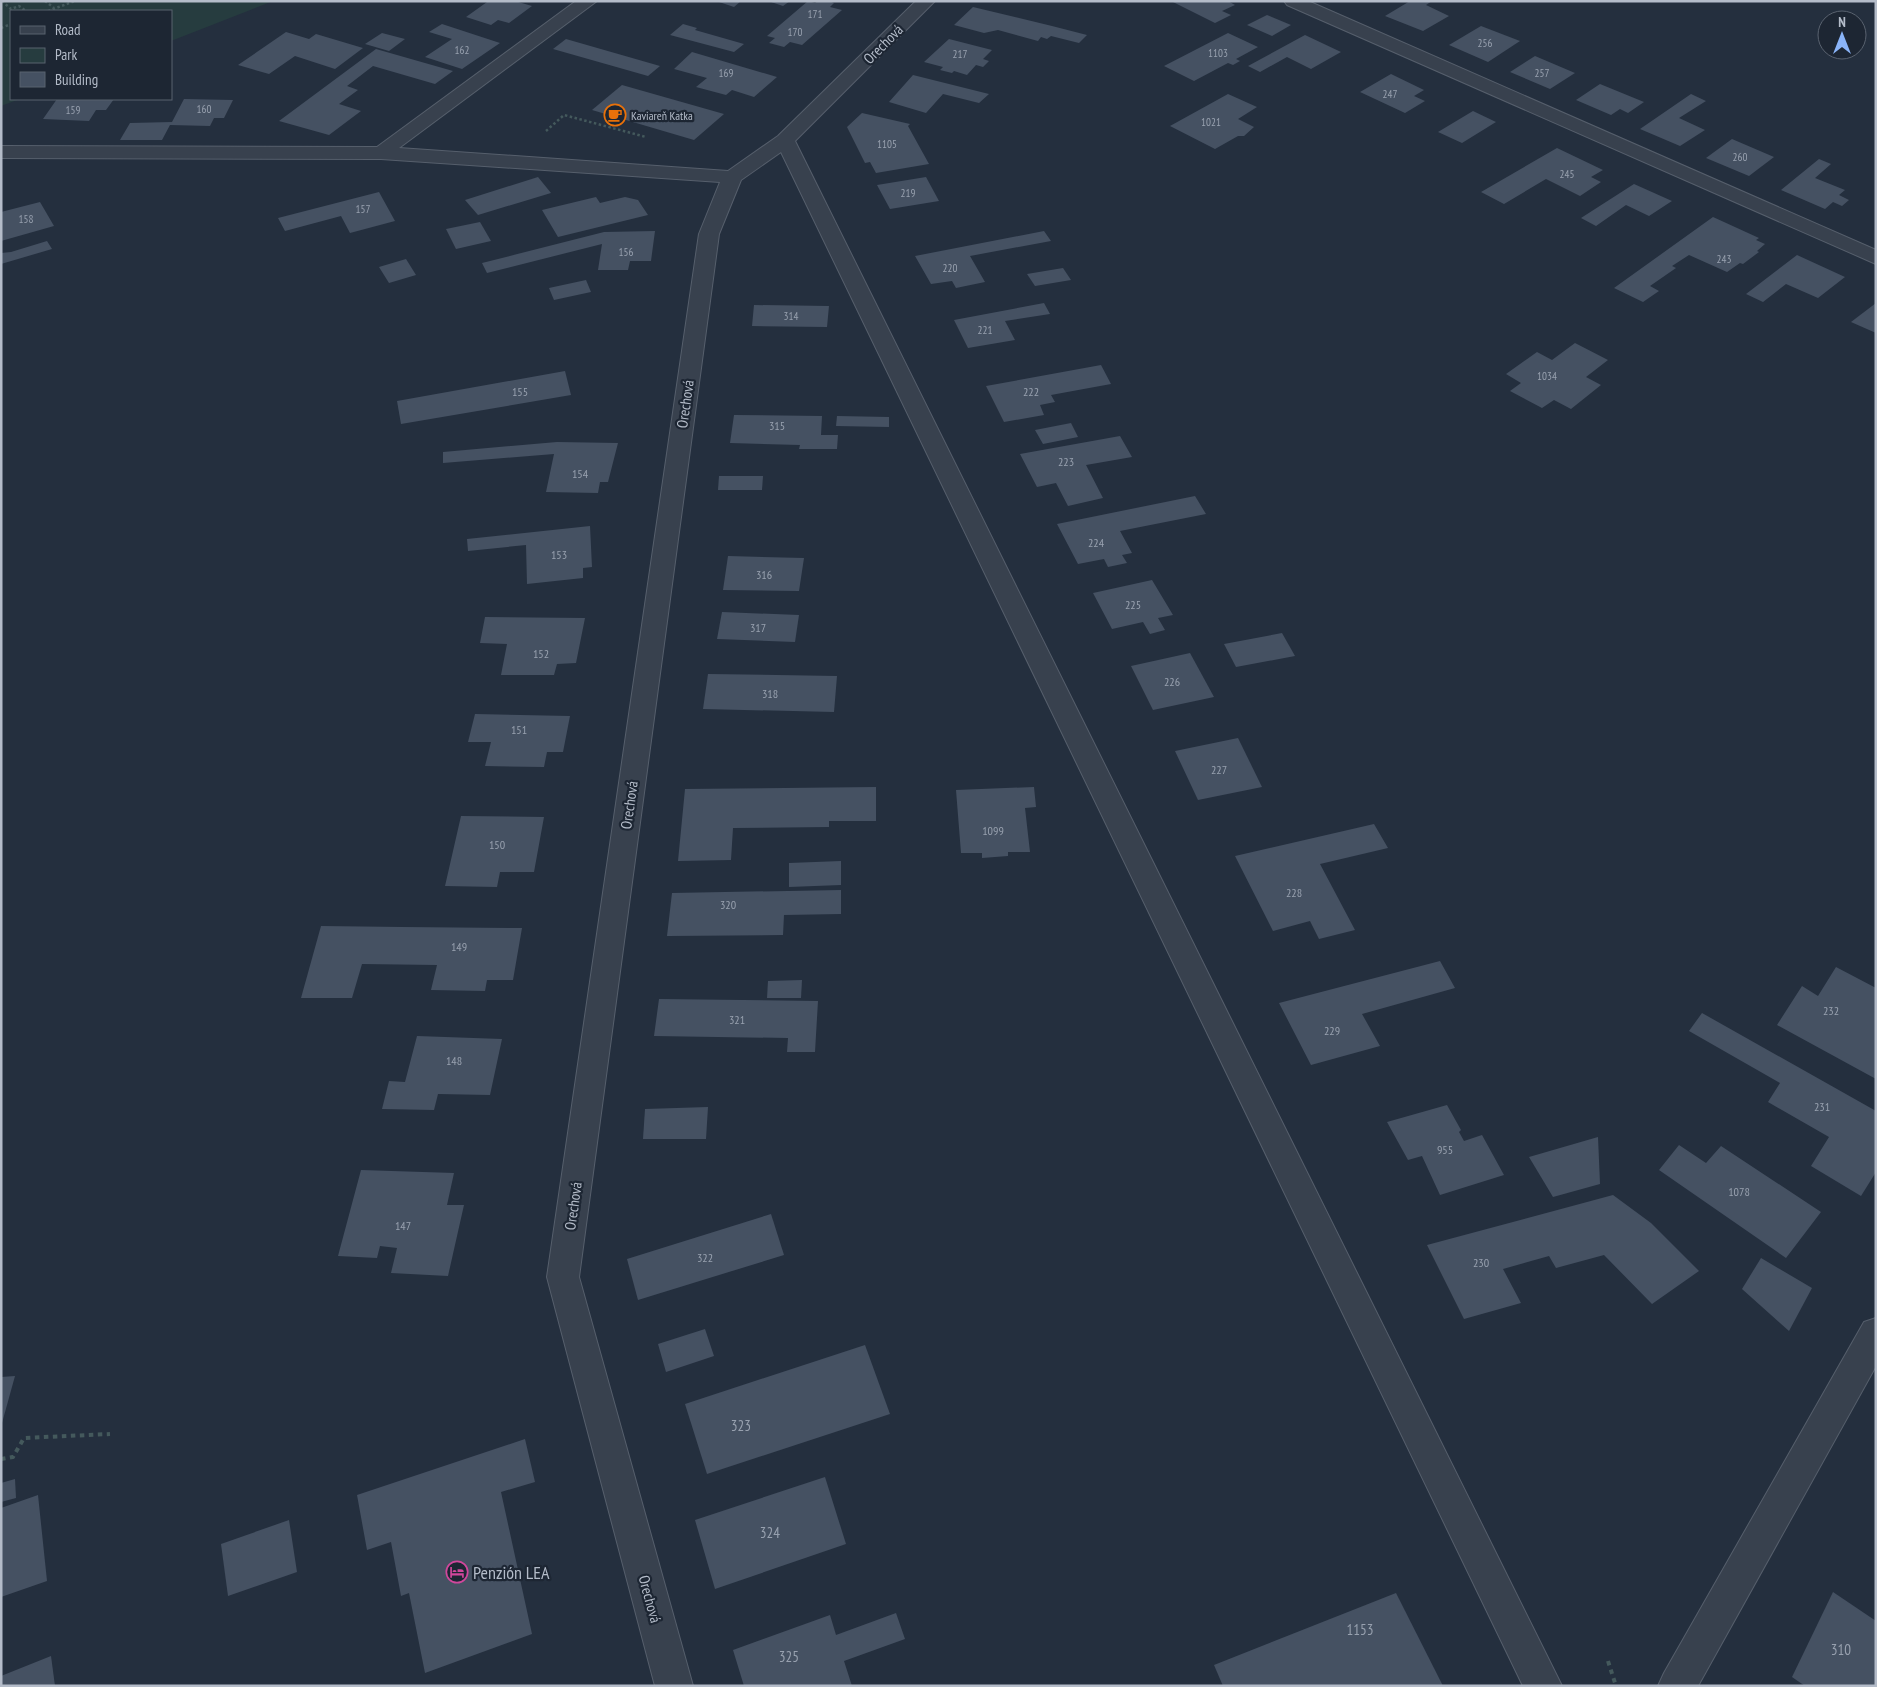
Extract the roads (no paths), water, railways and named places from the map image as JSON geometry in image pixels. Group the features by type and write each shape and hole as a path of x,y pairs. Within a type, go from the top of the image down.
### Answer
{"street":[{"path":"381,153 588,1"},
{"name":"Orechová","path":"674,1686 563,1278 709,234 732,176 785,140 926,1"},
{"path":"1293,1 1876,258"},
{"path":"785,140 1543,1686"},
{"path":"1,152 381,153 732,176"},
{"path":"1677,1686 1876,1333"}],"place":[{"name":"Kaviareň Katka","path":"615,115"},
{"name":"Penzión LEA","path":"457,1572"}]}
